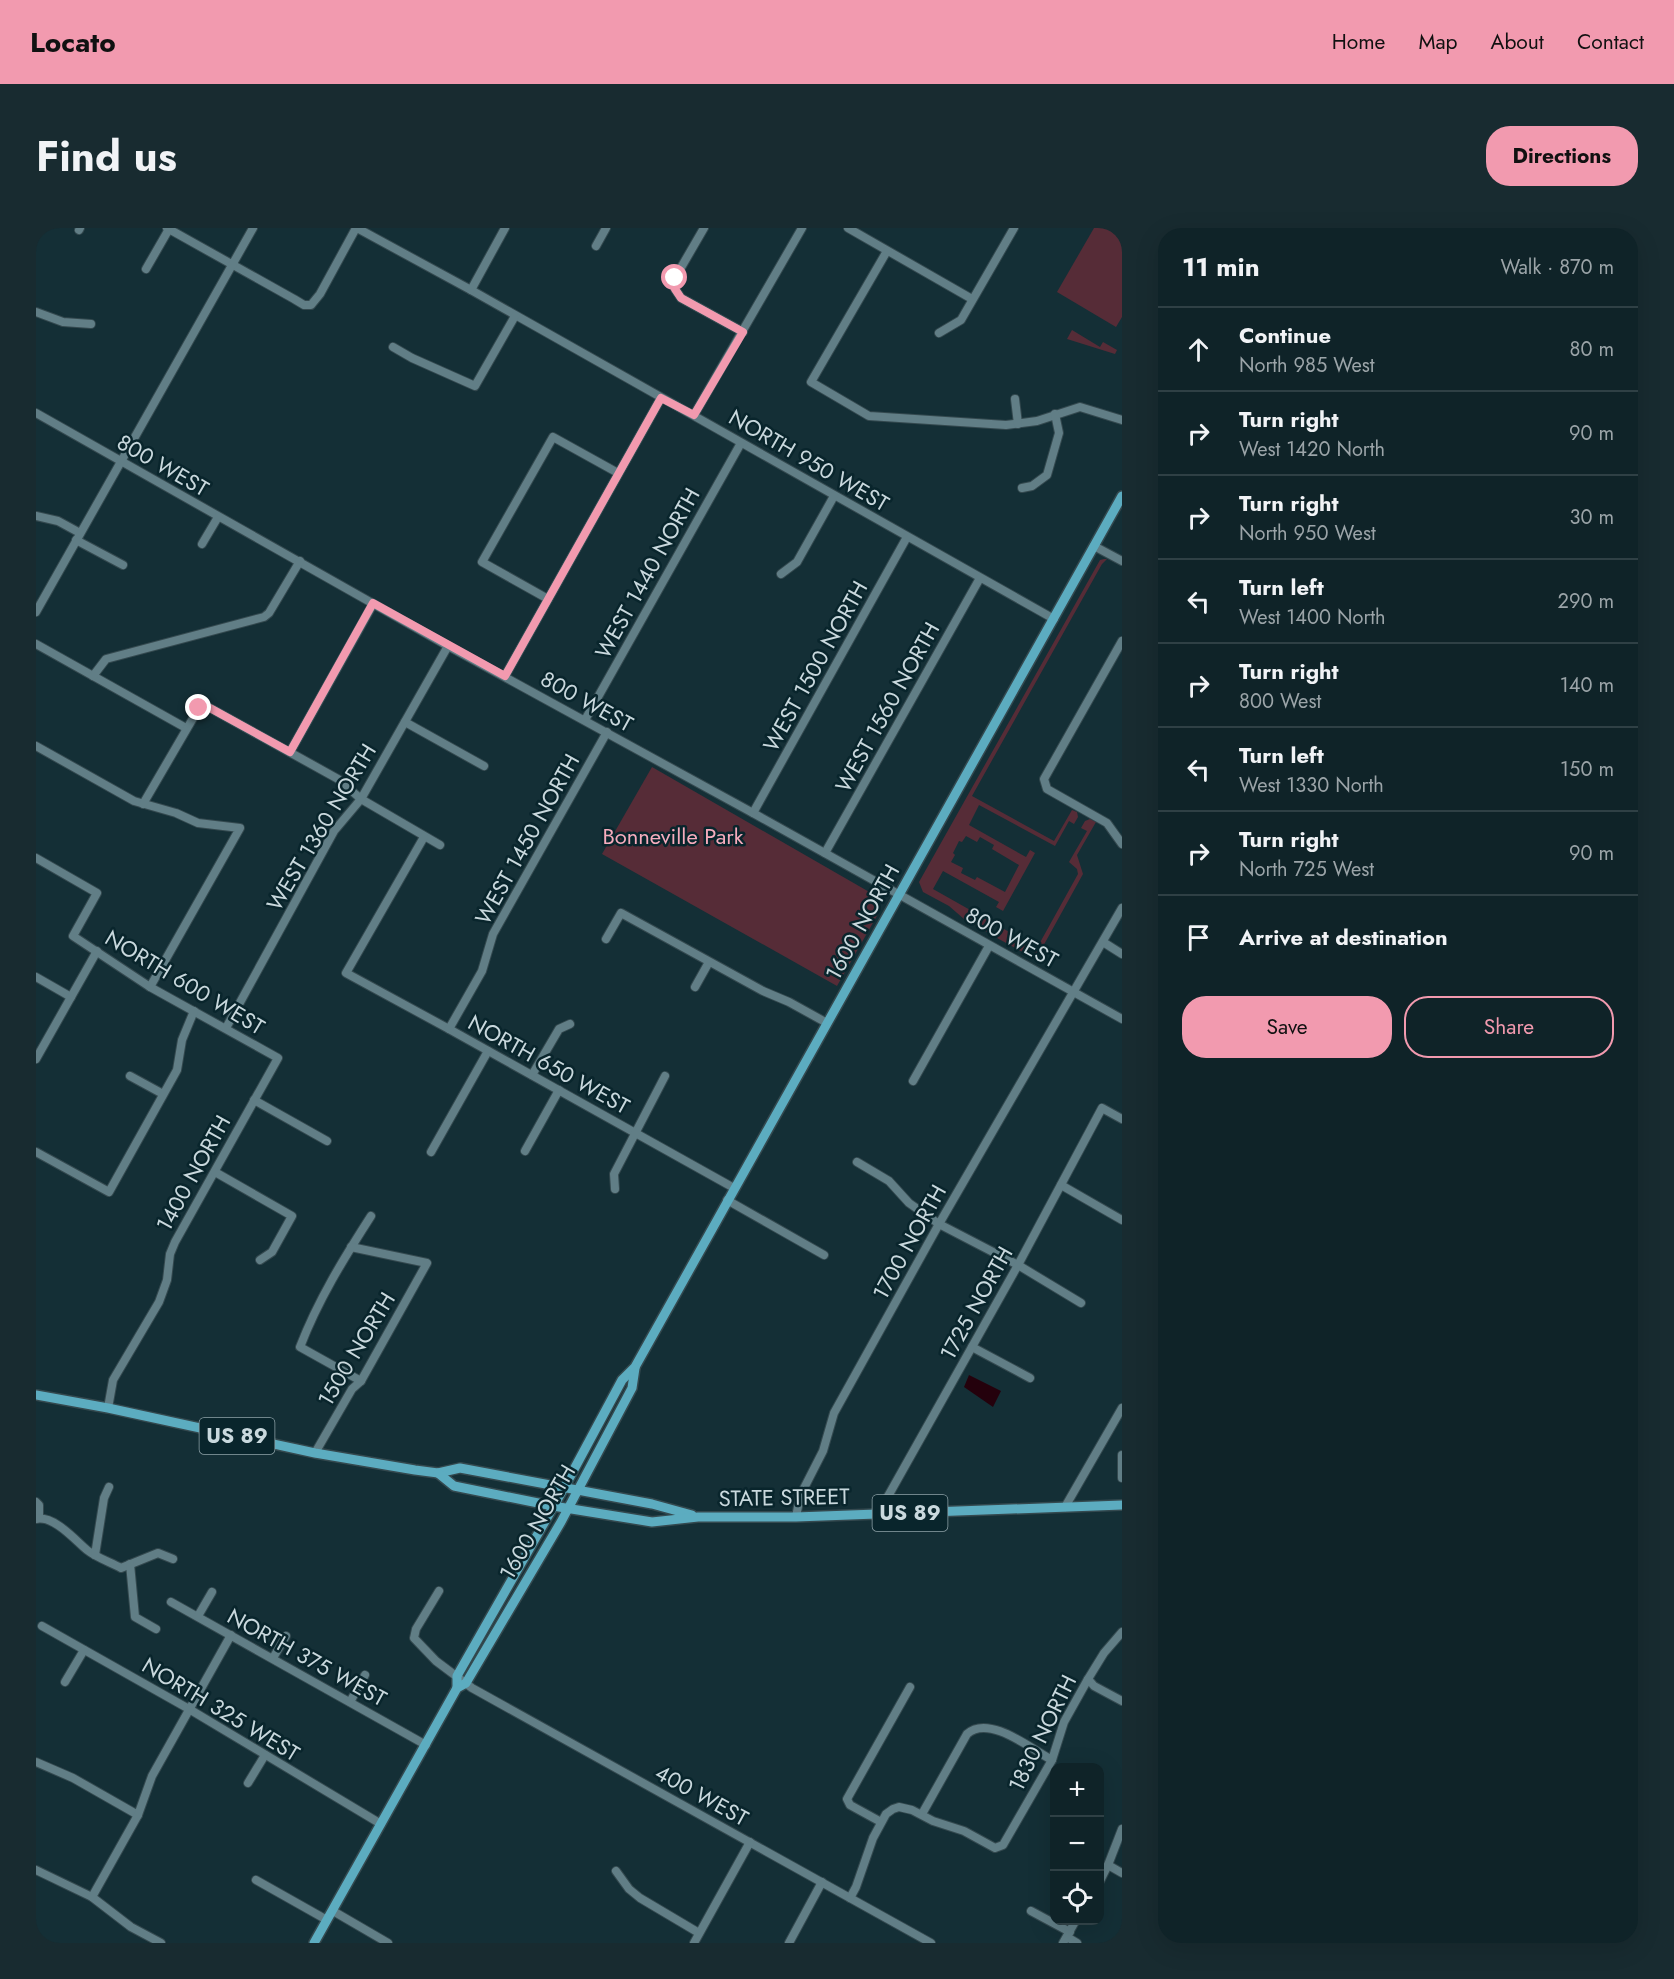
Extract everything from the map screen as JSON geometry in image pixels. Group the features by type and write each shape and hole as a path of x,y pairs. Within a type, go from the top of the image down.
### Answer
{"main road":[{"name":"1600 NORTH","path":"461,1685 457,1676 554,1506 622,1380 635,1367 1122,496"},
{"name":"1600 NORTH","path":"314,1943 426,1744 578,1491 632,1388 635,1367"},
{"name":"STATE STREET","path":"36,1395 108,1408 315,1453 438,1473 460,1468 652,1504 698,1517"},
{"name":"STATE STREET","path":"438,1473 454,1486 652,1522 698,1517 796,1517 1122,1505"}],"street":[{"path":"146,269 168,228 304,305 311,305 320,294 356,228"},
{"path":"36,612 253,228"},
{"name":"NORTH 950 WEST","path":"356,228 471,290 1054,619"},
{"path":"471,290 505,228"},
{"path":"596,246 606,228"},
{"path":"704,228 675,278 675,289 681,298 743,332"},
{"path":"694,415 802,228"},
{"path":"848,228 972,299"},
{"path":"939,333 961,320 1014,228"},
{"path":"887,250 811,382 869,416 1006,425 1037,421 1080,407 1122,420"},
{"path":"36,312 63,322 91,324"},
{"path":"393,347 412,358 476,386 515,316"},
{"path":"505,676 661,398"},
{"path":"1015,399 1018,424"},
{"name":"800 WEST","path":"36,413 448,646 1122,1019"},
{"path":"1022,488 1032,486 1047,475 1059,433 1055,414"},
{"path":"548,599 482,562 553,437 618,473"},
{"name":"WEST 1440 NORTH","path":"585,720 741,443"},
{"path":"781,574 796,562 834,495"},
{"path":"36,516 58,521 123,565"},
{"path":"202,544 218,517"},
{"name":"WEST 1500 NORTH","path":"753,813 907,537"},
{"path":"1094,546 1122,561"},
{"path":"93,676 106,659 264,617 269,613 300,561"},
{"name":"WEST 1560 NORTH","path":"825,853 980,578"},
{"path":"290,752 373,603"},
{"path":"36,644 186,728"},
{"name":"WEST 1360 NORTH","path":"226,1028 334,831 361,799 448,646"},
{"path":"1120,646 1044,779 1047,789 1107,823 1122,844"},
{"path":"143,804 199,708 210,708 338,779 361,799 440,845"},
{"path":"405,722 484,766"},
{"name":"WEST 1450 NORTH","path":"449,1029 482,971 493,934 607,732"},
{"path":"36,746 143,804 176,813 198,823 240,828 150,987"},
{"name":"NORTH 650 WEST","path":"424,837 346,974 735,1188"},
{"name":"NORTH 600 WEST","path":"36,858 97,892 73,936 150,987 278,1058"},
{"name":"1700 NORTH","path":"796,1517 800,1496 823,1451 834,1413 939,1224 1122,908"},
{"path":"606,939 621,913 827,1023"},
{"path":"1103,942 1122,954"},
{"path":"913,1081 989,946"},
{"path":"36,1059 97,951"},
{"path":"695,987 709,962"},
{"path":"36,977 71,997"},
{"path":"36,1152 109,1192 177,1070 182,1040 195,1011"},
{"path":"532,1075 559,1029 570,1024"},
{"path":"431,1152 488,1051"},
{"name":"1400 NORTH","path":"108,1408 113,1380 159,1302 167,1280 170,1254 175,1242 278,1058"},
{"path":"130,1076 163,1094"},
{"path":"615,1189 614,1173 665,1076"},
{"path":"525,1151 560,1090"},
{"path":"254,1100 327,1141"},
{"name":"1725 NORTH","path":"878,1514 1018,1265 1102,1108 1122,1119"},
{"path":"857,1162 889,1181 909,1203 939,1224 1018,1265 1081,1303"},
{"path":"214,1172 292,1216 272,1252 260,1260"},
{"path":"1061,1185 1122,1221"},
{"path":"727,1200 824,1255"},
{"path":"361,1381 300,1347 312,1315 371,1216"},
{"name":"1500 NORTH","path":"315,1453 352,1389 361,1381 427,1263 351,1247"},
{"path":"972,1347 1030,1378"},
{"path":"1065,1507 1122,1408"},
{"path":"1122,1455 1122,1478"},
{"path":"95,1555 104,1498 109,1487"},
{"path":"36,1502 39,1505 38,1518 45,1519 72,1534 87,1550 121,1568 158,1553 173,1559"},
{"path":"130,1564 135,1617 156,1629"},
{"path":"439,1591 416,1629 414,1638 436,1660 457,1676"},
{"path":"198,1616 212,1592"},
{"name":"NORTH 375 WEST","path":"171,1602 426,1744"},
{"name":"NORTH 325 WEST","path":"42,1626 189,1709 381,1824"},
{"name":"1830 NORTH","path":"922,1814 933,1821 964,1831 995,1848 1001,1847 1007,1841 1052,1760 1064,1722 1088,1679 1104,1653 1122,1632"},
{"path":"92,1897 138,1815 152,1776 231,1635"},
{"path":"273,1658 286,1636"},
{"path":"65,1682 84,1650"},
{"path":"350,1702 365,1676"},
{"path":"1088,1679 1094,1686 1122,1701"},
{"name":"400 WEST","path":"461,1685 931,1943"},
{"path":"881,1822 847,1803 848,1796 910,1687"},
{"path":"850,1898 873,1838 886,1814 898,1807 909,1808 922,1814 959,1748 972,1730 981,1727 995,1729 1052,1760"},
{"path":"248,1783 265,1755"},
{"path":"36,1762 73,1778 138,1815"},
{"path":"1104,1873 1122,1829"},
{"path":"694,1943 750,1842"},
{"path":"1108,1865 1122,1873"},
{"path":"36,1870 92,1897 131,1927 161,1943"},
{"path":"616,1870 628,1889 638,1897 699,1933"},
{"path":"256,1880 327,1920"},
{"path":"789,1943 822,1882"},
{"path":"333,1911 388,1943"},
{"path":"1031,1911 1077,1943"}],"green space":[{"path":"1094,228 1114,228 1122,240 1122,317 1116,327 1057,292"},
{"path":"1072,330 1100,347 1103,342 1117,350 1115,354 1067,339"},
{"path":"1107,559 1102,564 972,796 1054,841 1072,810 1077,812 1078,817 1074,824 1069,821 1055,846 979,805 969,825 1026,857 1030,850 1035,853 1003,911 996,907 999,902 943,871 933,889 995,924 989,933 964,919 949,906 923,892 919,882 1100,560","holes":["966,836 977,842 980,837 994,845 992,849 1019,865 1005,892 977,877 975,880 961,873 963,868 951,862 959,841 962,842"]},
{"name":"Bonneville Park","path":"652,767 878,897 880,905 878,914 837,986 602,854"},
{"path":"1090,819 1096,822 1077,855 1083,874 1036,959 1032,957 1078,874 1077,869 1069,862 1087,831 1081,828 1085,821"},
{"path":"1002,928 1031,944 1026,954 997,938"}],"shaded area":[{"path":"969,1375 1001,1391 993,1407 964,1387"}],"route":[{"path":"199,708 210,708 290,752 373,603 505,676 661,398 694,415 743,332 681,298 675,289 675,278"}]}
